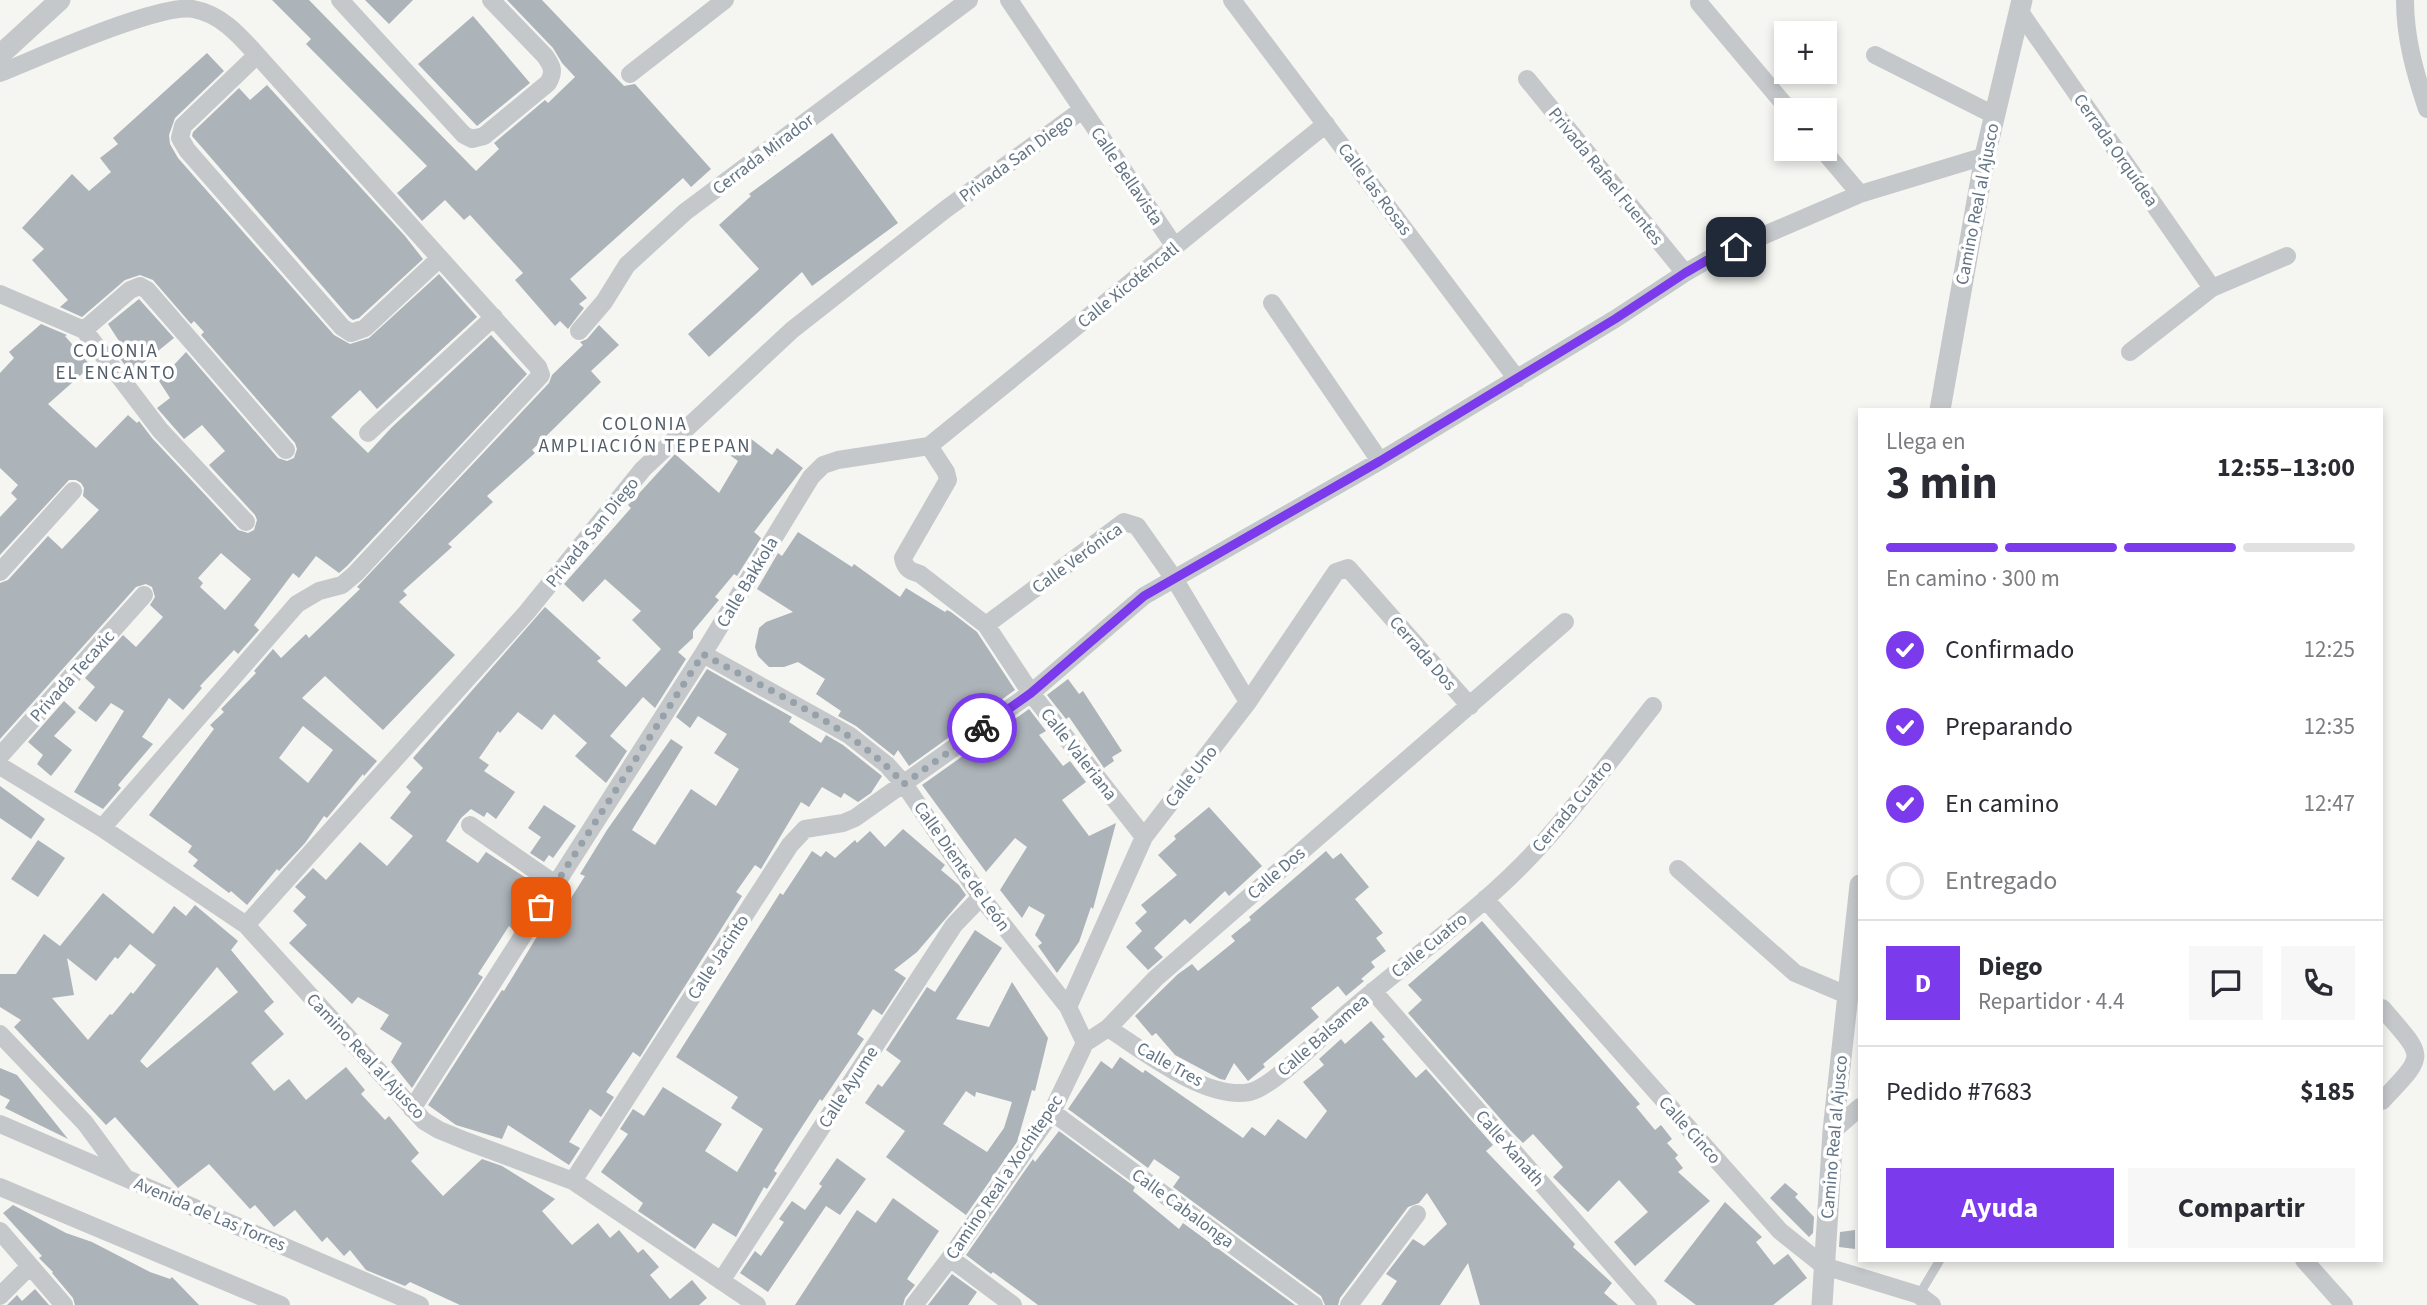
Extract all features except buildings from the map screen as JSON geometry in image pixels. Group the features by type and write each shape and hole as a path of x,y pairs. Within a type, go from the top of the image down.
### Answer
{"street":[{"path":"0,55 60,0"},
{"path":"341,0 464,135 472,139 484,136 548,83 553,75 552,66 545,56 491,0"},
{"path":"631,74 725,0"},
{"name":"Cerrada Mirador","path":"579,331 604,302 627,265 685,212 969,0"},
{"name":"Calle Bellavista","path":"1009,0 1175,247"},
{"path":"2405,0 2405,28 2427,109"},
{"name":"Calle las Rosas","path":"1235,1 1517,379"},
{"path":"1699,3 1779,98"},
{"name":"Camino Real al Ajusco","path":"1940,408 1985,156 2021,6"},
{"name":"Cerrada Orquídea","path":"2021,6 2212,288"},
{"path":"0,73 122,25 160,13 191,8 212,15 233,29 257,55 494,317 538,367 541,375 355,574 342,584 319,591 297,604 102,828"},
{"path":"257,55 183,126 180,138 187,150 342,327 351,332 365,328 440,258"},
{"path":"1875,55 1994,115"},
{"name":"Privada Rafael Fuentes","path":"1527,79 1685,273"},
{"name":"Privada San Diego","path":"246,925 527,612 643,469 792,330 946,209 1082,110"},
{"name":"Calle Xicoténcatl","path":"929,446 1326,124"},
{"path":"1175,580 1517,379 1711,258 1860,194 1985,156"},
{"path":"1832,161 1860,194"},
{"path":"2130,352 2212,288 2287,256"},
{"path":"84,330 130,290 140,286 147,290 286,450"},
{"path":"0,294 84,330 160,430 246,522"},
{"path":"1272,303 1380,461"},
{"path":"368,433 494,317"},
{"name":"Calle Valeriana","path":"929,446 946,472 948,480 909,546 903,558 904,566 920,574 986,625 1031,693 1144,837"},
{"name":"Calle Bakkola","path":"412,1109 703,654 811,477 823,466 838,460 929,446"},
{"path":"0,572 73,491"},
{"name":"Calle Verónica","path":"986,625 1124,522 1137,526 1175,580 1248,702"},
{"name":"Calle Uno","path":"1068,1007 1144,837 1248,702 1332,577 1336,572 1348,568"},
{"name":"Cerrada Dos","path":"1348,568 1469,706 1565,622"},
{"name":"Calle Jacinto","path":"573,1181 790,845 804,830 843,823 855,818 1031,693 1144,596 1175,580"},
{"name":"Privada Tecaxic","path":"0,756 144,596"},
{"name":"Calle Diente de León","path":"703,654 849,735 887,765 904,784 981,897 1068,1007 1085,1042"},
{"name":"Calle Dos","path":"1085,1042 1108,1028 1156,978 1469,706"},
{"name":"Cerrada Cuatro","path":"1485,900 1539,847 1653,706"},
{"name":"Camino Real al Ajusco","path":"0,766 102,828 246,925 424,1121 439,1130 573,1181 757,1305"},
{"path":"470,825 555,884"},
{"path":"1678,869 1795,973 1847,995"},
{"name":"Calle Ayume","path":"721,1281 954,925 981,897"},
{"name":"Calle Cuatro","path":"1373,991 1485,900"},
{"name":"Calle Cinco","path":"1485,900 1780,1231 1824,1266 1926,1300"},
{"name":"Camino Real al Ajusco","path":"1822,1305 1833,1131 1858,908"},
{"name":"Calle Balsamea","path":"1273,1079 1373,991"},
{"name":"Calle Xanath","path":"1373,991 1647,1305"},
{"path":"2383,1009 2419,1051 2420,1061 2413,1074 2383,1100"},
{"name":"Calle Tres","path":"1108,1028 1206,1086 1229,1092 1252,1092 1273,1079"},
{"path":"0,1034 85,1123 124,1177"},
{"name":"Camino Real a Xochitepec","path":"914,1305 1052,1112 1085,1042"},
{"path":"1833,1131 1858,1109"},
{"name":"Calle Cabalonga","path":"1052,1112 1314,1305"},
{"name":"Avenida de Las Torres","path":"0,1124 420,1305"},
{"path":"0,1187 253,1300 281,1305"},
{"path":"1349,1305 1417,1214"},
{"path":"0,1231 64,1305"},
{"path":"950,1258 1013,1305"},
{"path":"2306,1262 2344,1305"},
{"path":"0,1296 29,1267"}],"lane":[{"path":"1926,1300 1939,1262"}],"way so far":[{"path":"541,907 703,654 849,735 887,765 904,784 982,728"}],"district":[{"name":"COLONIA EL ENCANTO","path":"116,361"},
{"name":"COLONIA AMPLIACIÓN TEPEPAN","path":"645,434"}],"route":[{"path":"982,728 1031,693 1144,596 1380,461 1615,319 1685,273 1736,247"}]}
